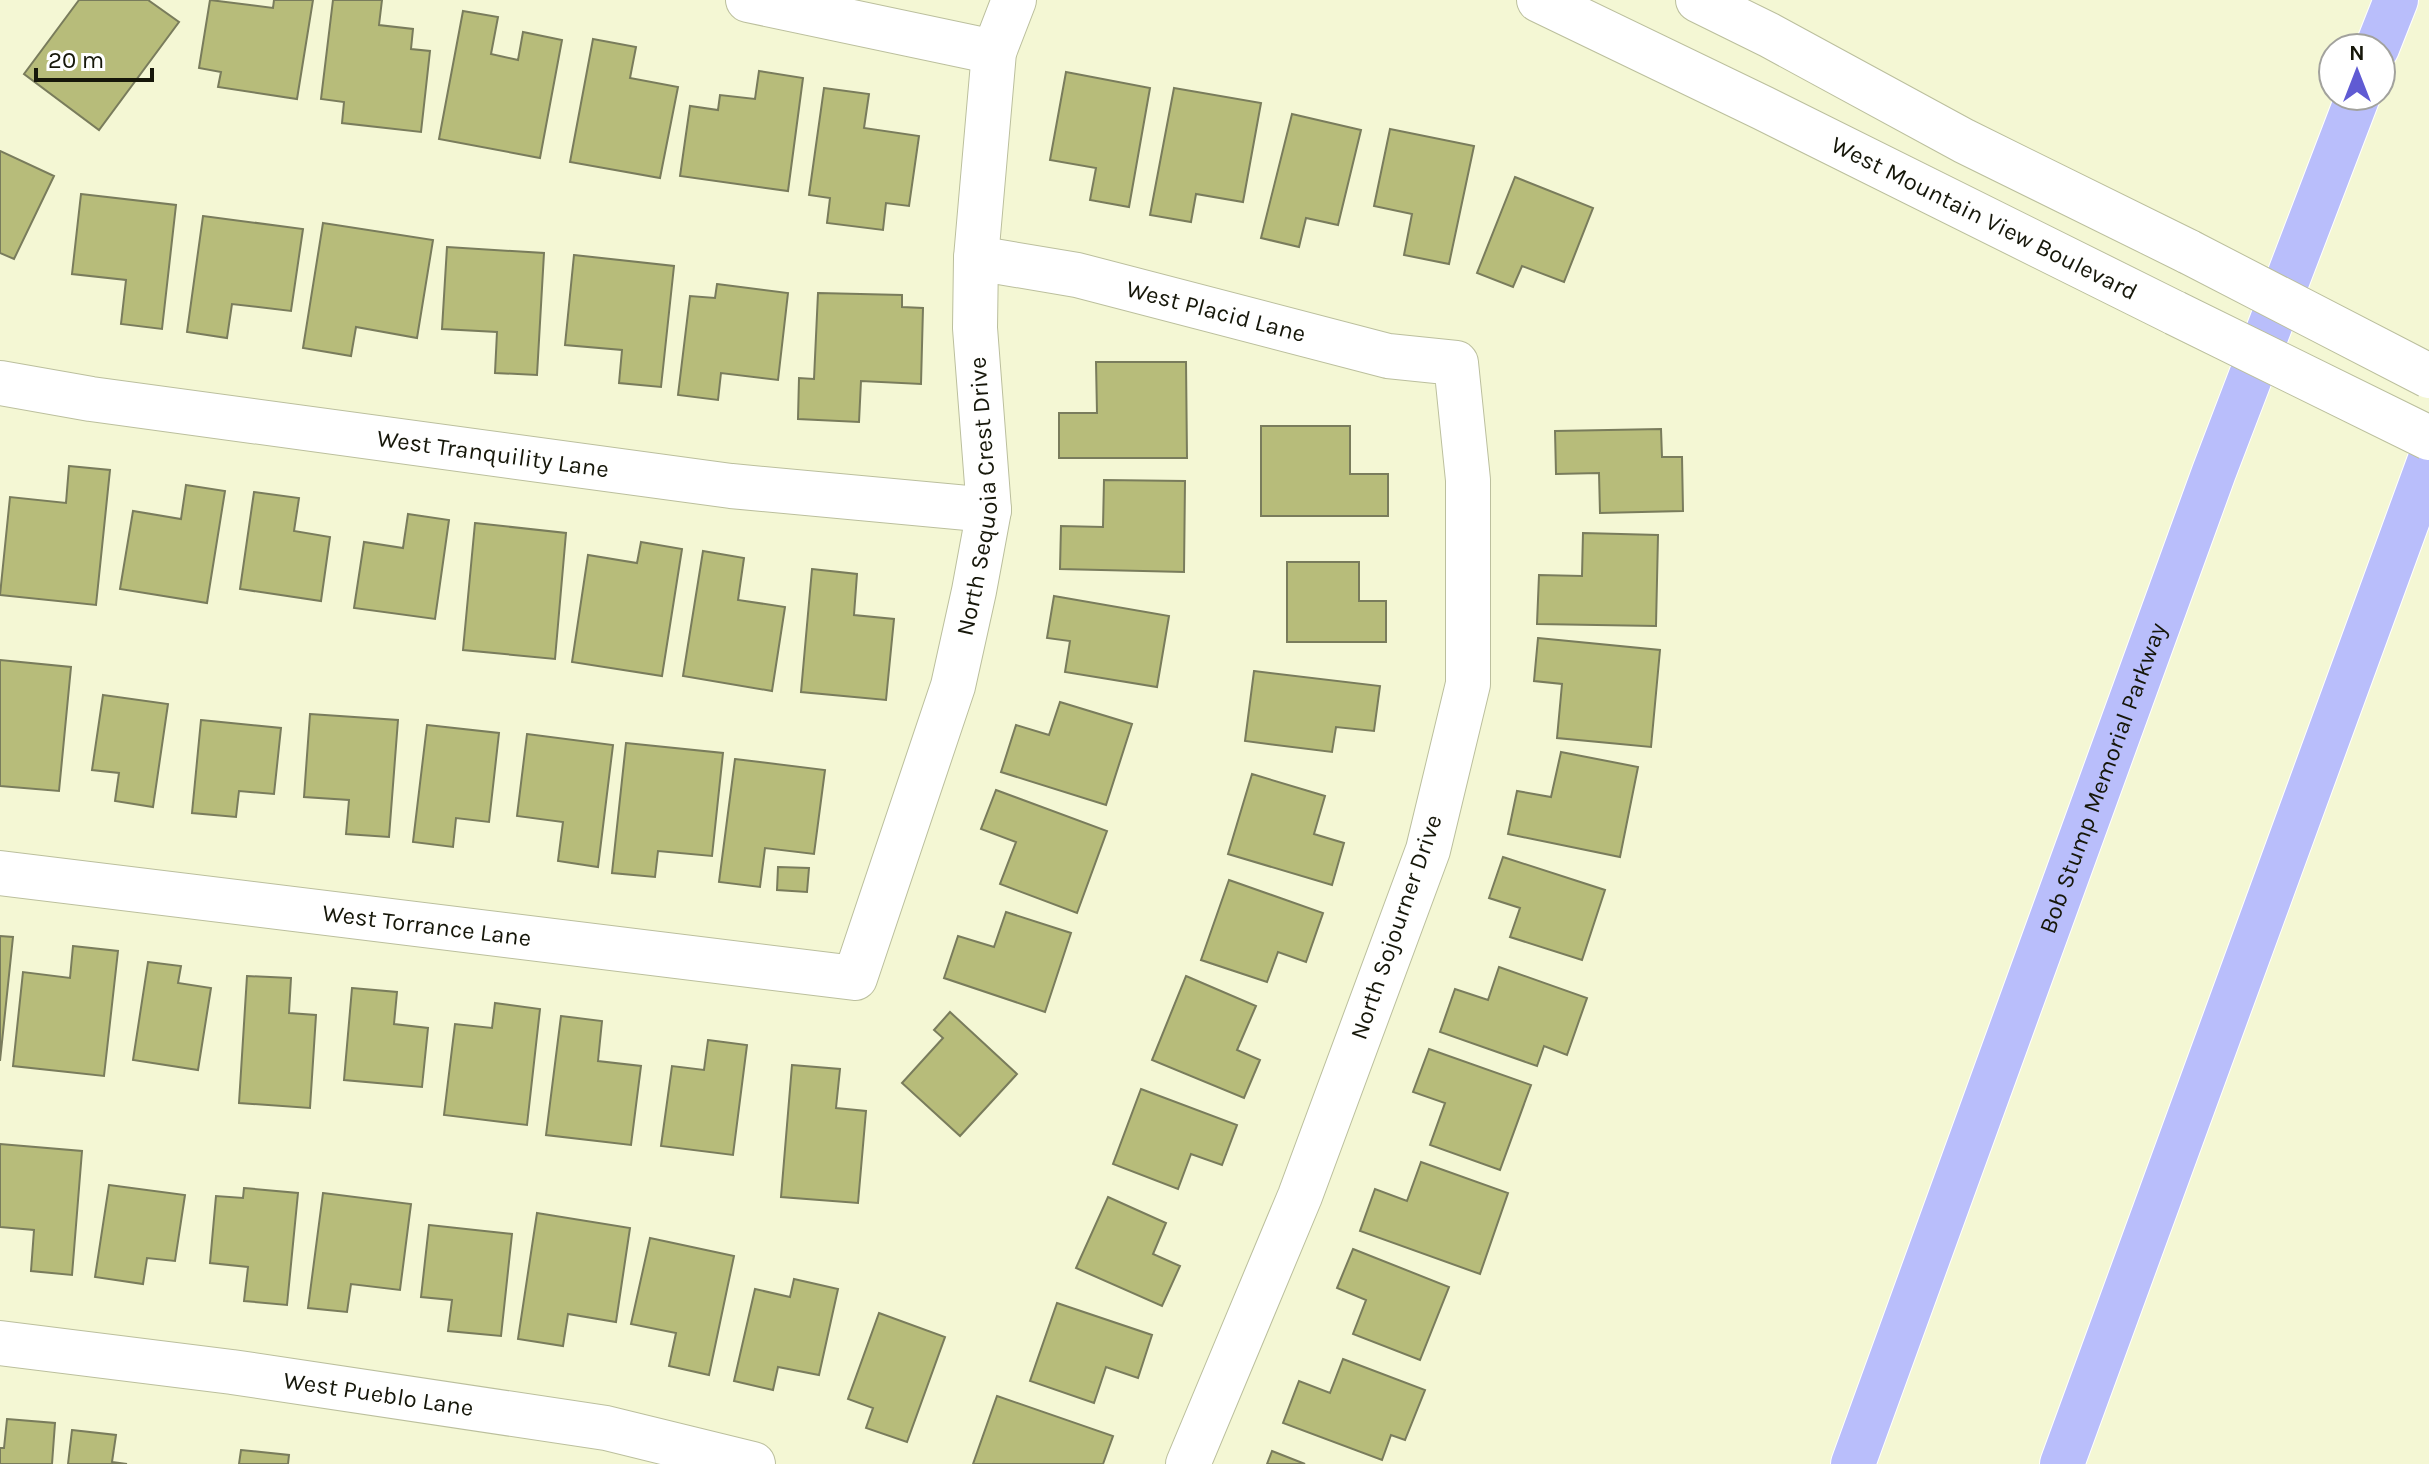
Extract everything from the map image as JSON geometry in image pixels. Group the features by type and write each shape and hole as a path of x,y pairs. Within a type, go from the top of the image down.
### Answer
{"highway":[{"path":"2383,32 2396,0"},
{"name":"Bob Stump Memorial Parkway","path":"1853,1464 2214,472 2352,112"},
{"path":"2062,1464 2429,462"}],"street":[{"path":"748,0 994,52"},
{"name":"North Sequoia Crest Drive","path":"855,978 953,686 989,510 975,328 976,258 994,52 1014,0"},
{"name":"West Mountain View Boulevard","path":"1539,0 1805,128 2429,438"},
{"path":"1698,0 1964,141 2189,252 2429,376"},
{"name":"West Placid Lane","path":"976,258 1077,275 1388,356 1456,363"},
{"name":"North Sojourner Drive","path":"1188,1464 1300,1196 1428,850 1468,684 1468,480 1456,363"},
{"name":"West Tranquility Lane","path":"0,383 91,399 716,484 989,510"},
{"name":"West Torrance Lane","path":"0,873 855,978"},
{"name":"West Pueblo Lane","path":"0,1343 232,1372 606,1428 753,1464"}],"building":[{"path":"79,0 148,0 179,22 99,130 24,74"},
{"path":"210,0 273,8 274,0 313,0 297,99 218,87 221,72 199,68"},
{"path":"333,0 382,0 379,25 413,29 411,49 430,51 421,132 342,123 344,102 321,99"},
{"path":"463,11 498,17 491,54 518,60 523,32 562,40 540,158 439,139"},
{"path":"593,39 636,47 630,78 678,87 660,178 570,162"},
{"path":"759,71 803,78 788,191 680,176 690,106 718,110 720,95 755,99"},
{"path":"1066,72 1150,88 1129,207 1090,200 1096,168 1050,160"},
{"path":"824,88 869,94 864,128 919,136 909,206 886,203 883,230 827,223 830,198 809,195"},
{"path":"1174,88 1261,103 1243,202 1196,194 1191,222 1150,215"},
{"path":"1292,114 1361,130 1338,225 1306,218 1299,247 1261,238"},
{"path":"1390,129 1474,146 1449,264 1404,255 1412,214 1374,206"},
{"path":"0,151 54,176 14,259 0,253"},
{"path":"1515,177 1593,208 1564,282 1522,266 1513,287 1477,273"},
{"path":"81,194 176,205 162,329 121,324 126,280 72,274"},
{"path":"203,216 303,229 291,311 232,304 227,338 187,332"},
{"path":"323,223 433,240 417,338 356,327 351,356 303,348"},
{"path":"447,247 544,253 537,375 495,373 497,332 442,329"},
{"path":"574,255 674,266 661,387 619,383 622,350 565,345"},
{"path":"717,284 788,293 778,380 721,373 718,400 678,395 690,296 715,298"},
{"path":"818,293 902,295 902,307 923,308 921,384 861,381 859,422 798,419 799,378 814,379"},
{"path":"1096,362 1186,362 1187,458 1059,458 1059,413 1097,413"},
{"path":"1261,426 1350,426 1350,474 1388,474 1388,516 1261,516"},
{"path":"1661,429 1662,457 1682,457 1683,511 1600,513 1599,473 1556,474 1555,431"},
{"path":"69,466 110,470 96,605 0,595 10,497 66,503"},
{"path":"1104,480 1185,481 1184,572 1060,569 1061,526 1103,527"},
{"path":"186,485 225,491 207,603 120,589 133,511 181,519"},
{"path":"254,492 299,498 294,531 330,537 321,601 240,589"},
{"path":"408,514 449,520 435,619 354,608 364,542 403,548"},
{"path":"475,523 566,533 555,659 463,650"},
{"path":"1583,533 1658,535 1656,626 1537,624 1539,575 1582,576"},
{"path":"641,542 682,549 662,676 572,662 588,555 637,563"},
{"path":"703,551 744,558 738,600 785,607 772,691 683,676"},
{"path":"1287,562 1359,562 1359,601 1386,601 1386,642 1287,642"},
{"path":"812,569 857,574 854,615 894,619 886,700 801,692"},
{"path":"1054,596 1169,616 1157,687 1065,672 1070,641 1047,638"},
{"path":"1538,638 1660,650 1651,747 1557,738 1562,684 1534,681"},
{"path":"0,660 71,667 59,791 0,786"},
{"path":"1254,671 1380,686 1374,731 1336,727 1332,752 1245,741"},
{"path":"103,695 168,704 153,807 115,801 119,773 92,770"},
{"path":"1060,702 1132,724 1106,805 1001,772 1016,725 1049,735"},
{"path":"310,714 398,720 389,837 346,834 349,800 304,797"},
{"path":"201,720 281,728 274,794 239,791 236,817 192,813"},
{"path":"427,725 499,733 489,822 456,818 453,847 413,842"},
{"path":"527,734 613,745 598,867 558,861 563,822 517,816"},
{"path":"626,743 723,753 712,856 658,851 655,877 612,873"},
{"path":"1561,752 1638,767 1620,857 1508,834 1517,791 1551,797"},
{"path":"735,759 825,770 814,854 765,848 760,887 719,882"},
{"path":"1252,774 1325,796 1314,834 1344,843 1332,885 1228,854"},
{"path":"996,790 1107,831 1077,913 1000,884 1016,842 981,829"},
{"path":"1503,857 1605,890 1582,960 1510,937 1520,908 1489,898"},
{"path":"778,867 809,868 807,892 777,890"},
{"path":"1229,880 1323,913 1306,962 1278,952 1267,982 1201,960"},
{"path":"1006,912 1071,933 1045,1012 944,978 958,936 994,947"},
{"path":"0,936 13,937 0,1061"},
{"path":"73,946 118,951 104,1076 13,1066 23,972 70,978"},
{"path":"148,962 181,966 178,983 211,988 198,1070 133,1060"},
{"path":"1499,967 1587,998 1567,1055 1544,1046 1537,1066 1440,1032 1455,989 1488,1000"},
{"path":"247,976 291,978 289,1013 316,1015 310,1108 239,1103"},
{"path":"1186,976 1256,1006 1237,1050 1260,1060 1244,1098 1152,1060"},
{"path":"352,988 397,992 394,1024 428,1028 422,1087 344,1080"},
{"path":"495,1003 540,1009 527,1125 444,1115 455,1024 492,1028"},
{"path":"950,1012 1017,1074 960,1136 902,1083 943,1038 934,1030"},
{"path":"561,1016 602,1021 598,1061 641,1066 631,1145 546,1135"},
{"path":"708,1040 747,1045 733,1155 661,1146 672,1066 704,1070"},
{"path":"1429,1049 1531,1085 1500,1170 1430,1145 1445,1103 1413,1092"},
{"path":"792,1065 840,1069 836,1108 866,1111 858,1203 781,1197"},
{"path":"1141,1089 1237,1125 1222,1165 1191,1154 1178,1189 1113,1164"},
{"path":"0,1144 82,1151 72,1275 31,1271 34,1230 0,1227"},
{"path":"1421,1162 1508,1193 1480,1274 1360,1231 1375,1189 1407,1201"},
{"path":"109,1185 185,1195 175,1261 147,1258 143,1284 95,1277"},
{"path":"244,1188 298,1193 287,1305 244,1301 248,1267 210,1263 216,1196 243,1198"},
{"path":"323,1193 411,1204 400,1290 351,1284 347,1312 308,1308"},
{"path":"1108,1197 1166,1223 1153,1254 1180,1266 1162,1306 1076,1268"},
{"path":"537,1213 630,1228 616,1322 568,1314 563,1346 518,1339"},
{"path":"429,1225 512,1234 501,1336 448,1331 452,1300 421,1297"},
{"path":"650,1238 734,1256 709,1375 669,1366 676,1333 631,1324"},
{"path":"1353,1249 1449,1287 1420,1360 1353,1334 1366,1300 1337,1288"},
{"path":"794,1279 838,1289 819,1375 778,1367 773,1390 734,1381 755,1289 790,1297"},
{"path":"1057,1303 1152,1335 1138,1378 1106,1367 1094,1403 1030,1381"},
{"path":"879,1313 945,1337 907,1442 866,1428 873,1408 848,1399"},
{"path":"1343,1359 1425,1390 1405,1440 1391,1435 1382,1460 1283,1423 1299,1381 1330,1393"},
{"path":"997,1396 1113,1436 1103,1464 973,1464"},
{"path":"7,1419 55,1423 52,1464 0,1464 0,1448 4,1448"},
{"path":"72,1430 116,1435 112,1462 127,1464 68,1464"},
{"path":"241,1450 289,1455 288,1464 239,1464"},
{"path":"1272,1451 1305,1464 1267,1464"}]}
